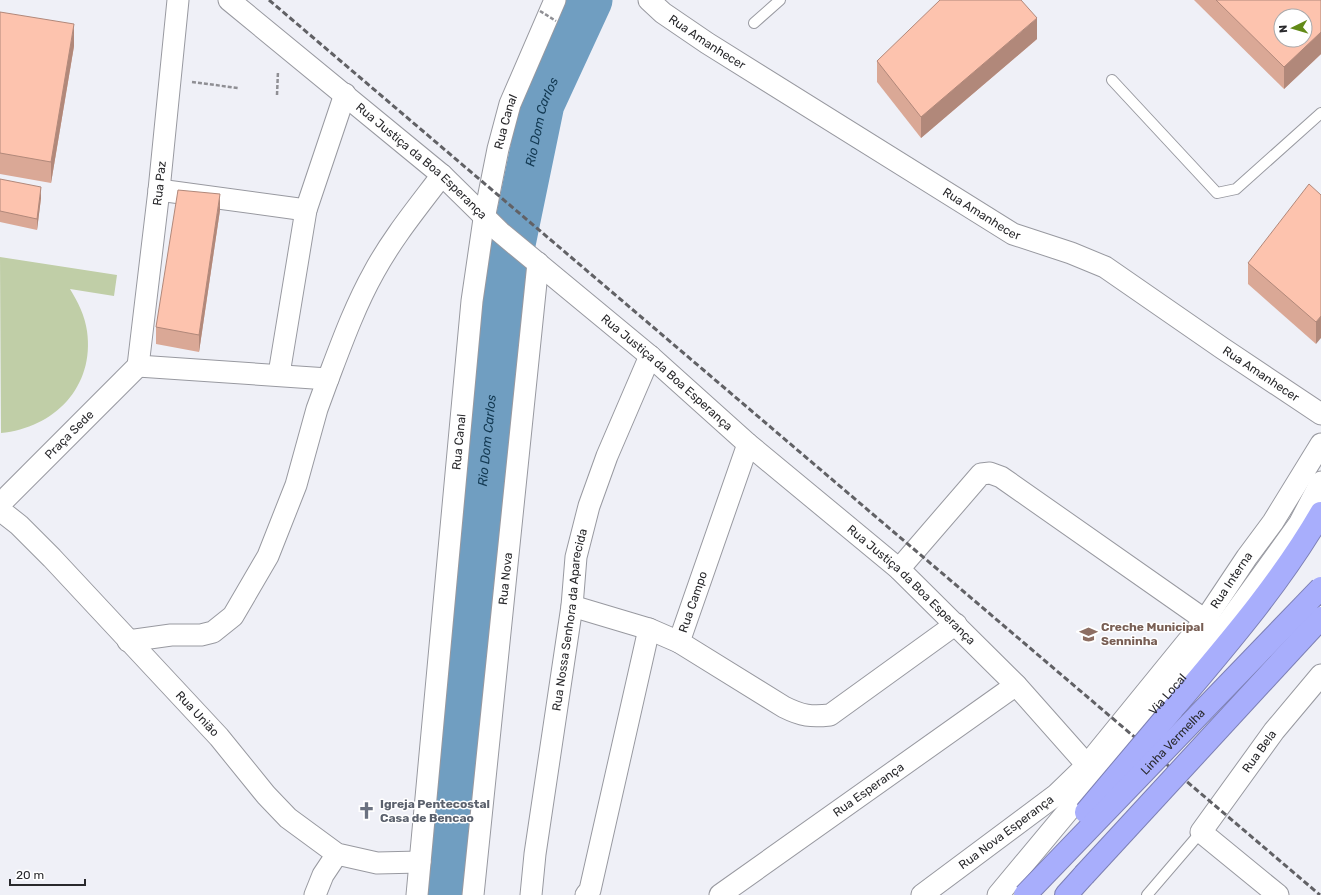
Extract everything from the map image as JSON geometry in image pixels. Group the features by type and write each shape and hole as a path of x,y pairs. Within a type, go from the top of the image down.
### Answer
{"highway":[{"path":"1016,895 1245,623 1321,513"},
{"name":"Linha Vermelha","path":"1024,895 1321,588"},
{"name":"Linha Vermelha","path":"1066,895 1321,618"}],"street":[{"name":"Rua Paz","path":"138,366 159,190 178,0"},
{"name":"Rua Justiça da Boa Esperança","path":"229,0 442,175 484,219 650,356 748,444 899,569 1016,685 1086,765"},
{"name":"Rua Amanhecer","path":"649,0 663,13 707,43 1013,234 1071,253 1105,267 1321,414"},
{"name":"Rua Canal","path":"417,895 472,301 484,219 498,149 510,104 547,5"},
{"path":"279,374 306,210 345,94"},
{"path":"128,641 171,635 201,635 213,632 234,616 268,556 296,485 317,409 347,327 374,272 404,224 442,175"},
{"path":"159,190 306,210"},
{"name":"Rua Nova","path":"473,895 530,257"},
{"name":"Rua Nossa Senhora da Aparecida","path":"531,895 534,854 572,606 576,557 589,506 607,456 650,356"},
{"path":"138,366 328,378"},
{"name":"Praça Sede","path":"0,504 138,366"},
{"name":"Rua Campo","path":"748,444 679,642 784,707 801,715 830,715 956,624"},
{"name":"Rua Interna","path":"1086,765 1205,620 1247,557 1274,522 1321,444"},
{"path":"899,569 981,474 990,473 1001,476 1205,620"},
{"name":"Via Local","path":"998,895 1216,639 1299,524 1321,482"},
{"name":"Rua União","path":"0,510 19,525 52,558 219,737 266,796 282,812 337,854 377,863 420,862"},
{"path":"572,606 648,629 679,642"},
{"path":"586,895 590,890 648,629"},
{"name":"Rua Bela","path":"1201,832 1274,731 1321,675"},
{"name":"Rua Esperança","path":"720,895 1016,685"},
{"name":"Rua Nova Esperança","path":"922,895 1056,795 1086,765"},
{"path":"1201,832 1278,895"},
{"path":"315,895 323,875 337,854"}],"lane":[{"path":"754,23 780,0"},
{"path":"1112,80 1217,193 1236,189 1321,113"},
{"path":"1147,895 1201,832"}],"path":[{"path":"547,5 556,21"},
{"path":"170,78 238,88"}],"green space":[{"path":"0,257 117,275 114,296 70,289 85,320 88,351 84,370 77,387 67,401 54,413 38,423 1,433"}],"building":[{"path":"940,0 1021,0 1037,18 921,117 877,61"},
{"path":"1216,0 1321,0 1321,32 1313,40 1313,8 1273,8 1273,48 1304,48 1284,67"},
{"path":"0,12 74,24 51,162 0,153"},
{"path":"0,179 41,187 37,219 0,211"},
{"path":"1309,184 1321,195 1321,316 1316,322 1248,263"},
{"path":"178,190 220,194 199,335 156,327"}],"waterway":[{"name":"Rio Dom Carlos","path":"440,895 500,307 542,104 590,0"}],"railway":[{"path":"269,0 1320,895"}],"place":[{"name":"Creche Municipal Senninha","path":"1088,634"},
{"name":"Igreja Pentecostal Casa de Bencao","path":"367,811"}]}
